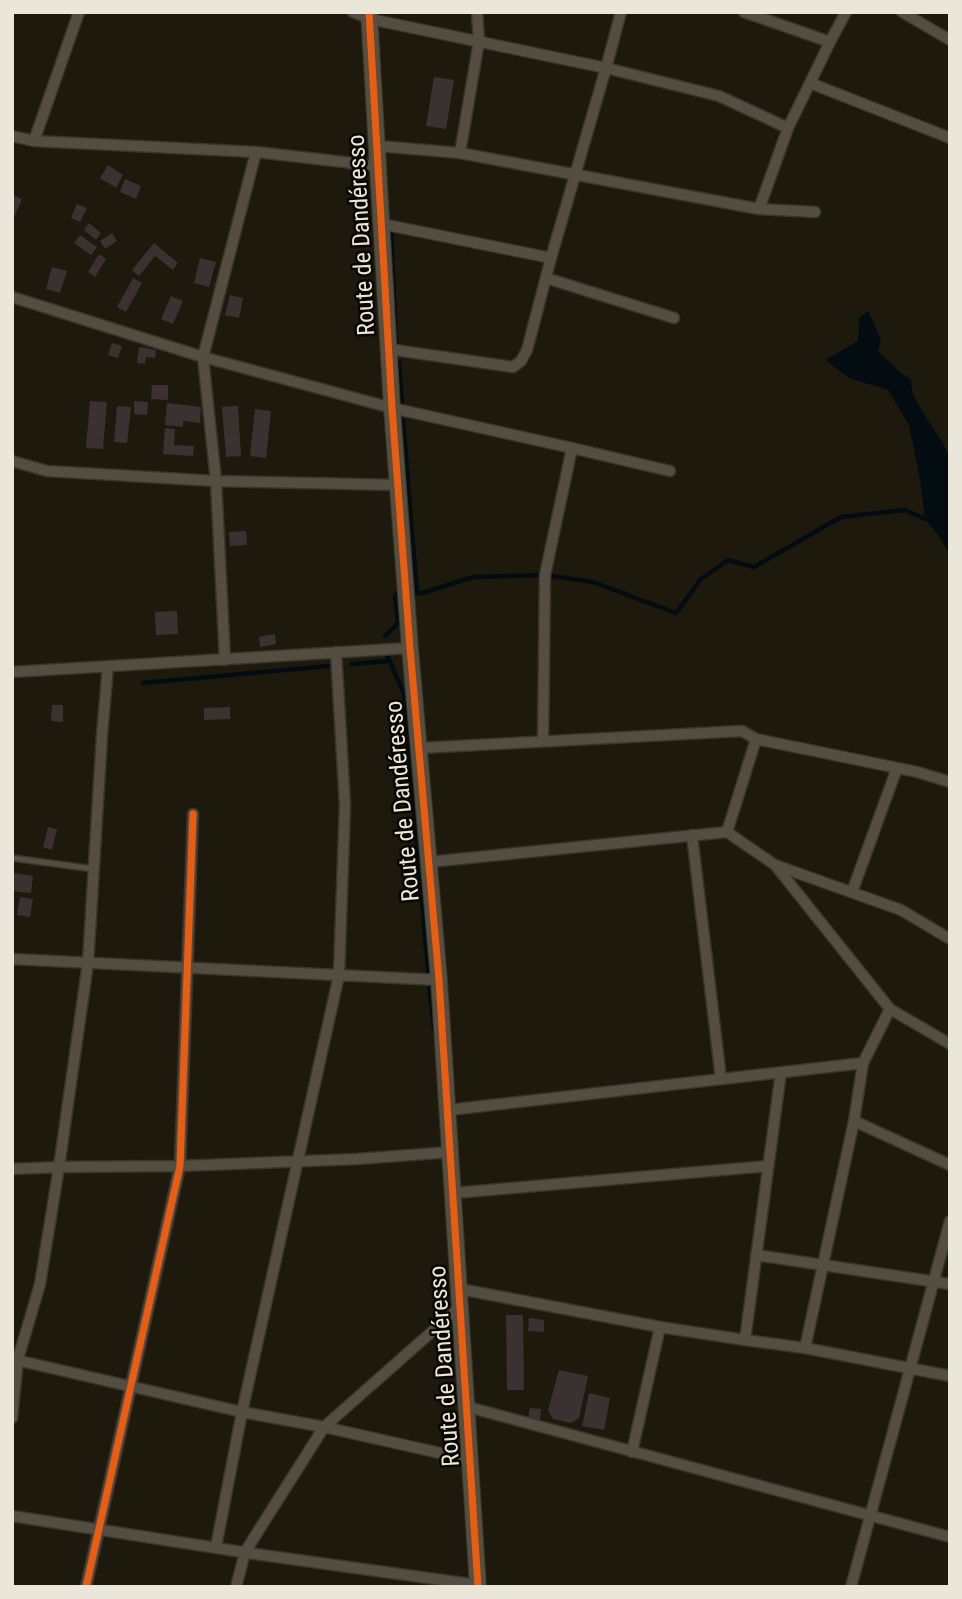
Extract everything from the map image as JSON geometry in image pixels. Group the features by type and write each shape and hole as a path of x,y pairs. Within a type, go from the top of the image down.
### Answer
{"street":[{"path":"34,141 79,12"},
{"path":"353,12 719,96 788,128"},
{"path":"460,153 479,41 477,12"},
{"path":"388,349 513,367 521,361 527,350 621,12"},
{"path":"744,12 830,42"},
{"path":"759,209 788,128 846,12"},
{"path":"902,12 950,40"},
{"name":"Route de Dandéresso","path":"370,15 392,408 439,980 478,1586"},
{"path":"810,83 950,138"},
{"path":"12,136 34,141 256,152 379,166"},
{"path":"378,146 460,153 759,209 815,212"},
{"path":"225,660 216,481 203,357 256,152"},
{"path":"382,224 551,258"},
{"path":"546,278 674,318"},
{"path":"12,297 203,357 392,408 670,471"},
{"path":"543,741 545,575 572,448"},
{"path":"12,461 47,471 216,481 398,485"},
{"path":"12,672 410,648"},
{"path":"216,1548 242,1412 338,975 345,805 336,652"},
{"path":"12,1418 15,1359 40,1284 88,963 108,666"},
{"path":"420,748 742,731 756,739 897,768 950,782"},
{"path":"727,832 756,739"},
{"path":"852,892 897,768"},
{"path":"86,1587 180,1166 193,814"},
{"path":"429,862 727,832 775,865 901,910 950,939"},
{"path":"692,835 721,1079"},
{"path":"775,865 890,1009 950,1044"},
{"path":"12,959 439,980"},
{"path":"805,1348 854,1121 863,1063 890,1009"},
{"path":"448,1110 863,1063"},
{"path":"745,1340 781,1072"},
{"path":"854,1121 950,1165"},
{"path":"12,1169 180,1166 451,1152"},
{"path":"454,1194 768,1166"},
{"path":"851,1587 950,1221"},
{"path":"756,1255 950,1284"},
{"path":"460,1289 660,1327 805,1348 950,1376"},
{"path":"236,1587 245,1552 324,1427 461,1306"},
{"path":"632,1452 660,1327"},
{"path":"15,1359 242,1412 324,1427 471,1460"},
{"path":"468,1407 950,1538"},
{"path":"12,1516 478,1586"}],"lane":[{"path":"12,858 94,869"}],"shaded area":[{"path":"868,311 881,340 878,351 911,379 912,392 950,458 950,555 925,519 909,425 888,390 849,378 825,360 858,341 859,318"}],"building":[{"path":"434,77 454,80 446,129 426,126"},
{"path":"108,165 123,175 116,188 100,178"},
{"path":"125,179 141,186 136,199 120,192"},
{"path":"13,195 22,199 12,222 12,197"},
{"path":"77,204 87,208 80,222 71,218"},
{"path":"89,223 101,233 96,240 84,230"},
{"path":"112,233 117,241 105,249 100,241"},
{"path":"80,235 97,247 91,255 74,243"},
{"path":"154,243 178,263 173,270 155,256 139,276 132,270"},
{"path":"99,254 106,259 95,277 88,272"},
{"path":"200,258 216,262 209,287 194,283"},
{"path":"52,267 67,271 60,293 46,289"},
{"path":"133,278 142,283 126,312 117,307"},
{"path":"230,295 243,298 239,318 225,315"},
{"path":"171,296 183,301 173,324 161,319"},
{"path":"112,343 122,346 118,358 108,355"},
{"path":"139,347 156,350 155,358 146,357 145,364 137,363"},
{"path":"152,385 168,385 168,400 151,399"},
{"path":"90,401 107,402 103,449 86,448"},
{"path":"134,401 148,402 147,415 134,414"},
{"path":"167,403 201,407 200,423 183,421 183,427 165,425"},
{"path":"117,406 131,407 127,443 114,442"},
{"path":"238,406 241,456 226,457 222,407"},
{"path":"255,409 271,411 266,458 250,456"},
{"path":"165,428 175,429 174,445 194,446 193,456 163,454"},
{"path":"246,531 247,545 230,546 229,532"},
{"path":"177,611 178,634 156,635 155,612"},
{"path":"275,634 276,644 260,647 259,637"},
{"path":"52,705 63,705 63,722 51,721"},
{"path":"230,707 230,719 204,720 204,708"},
{"path":"48,827 57,829 52,850 43,847"},
{"path":"12,873 33,876 31,893 12,891"},
{"path":"20,897 33,899 30,917 17,915"},
{"path":"506,1315 523,1315 524,1390 507,1390"},
{"path":"529,1318 544,1320 544,1332 528,1331"},
{"path":"559,1370 588,1376 579,1418 571,1423 553,1419 548,1410"},
{"path":"589,1393 610,1398 604,1430 582,1426"},
{"path":"530,1408 541,1409 540,1422 528,1419"}],"waterway":[{"path":"391,230 396,346"},
{"path":"399,362 402,404"},
{"path":"403,421 417,593"},
{"path":"409,593 423,593 473,577 545,575 593,582 676,613 701,579 728,560 754,567 841,517 905,510 925,519"},
{"path":"385,636 398,623 395,597 398,592"},
{"path":"387,655 404,694 428,971"},
{"path":"352,664 390,661"},
{"path":"143,683 329,666"},
{"path":"429,986 434,1028"}],"cycle path":[{"path":"369,12 392,408 439,980 478,1587"},
{"path":"86,1587 180,1166 193,814"}]}
